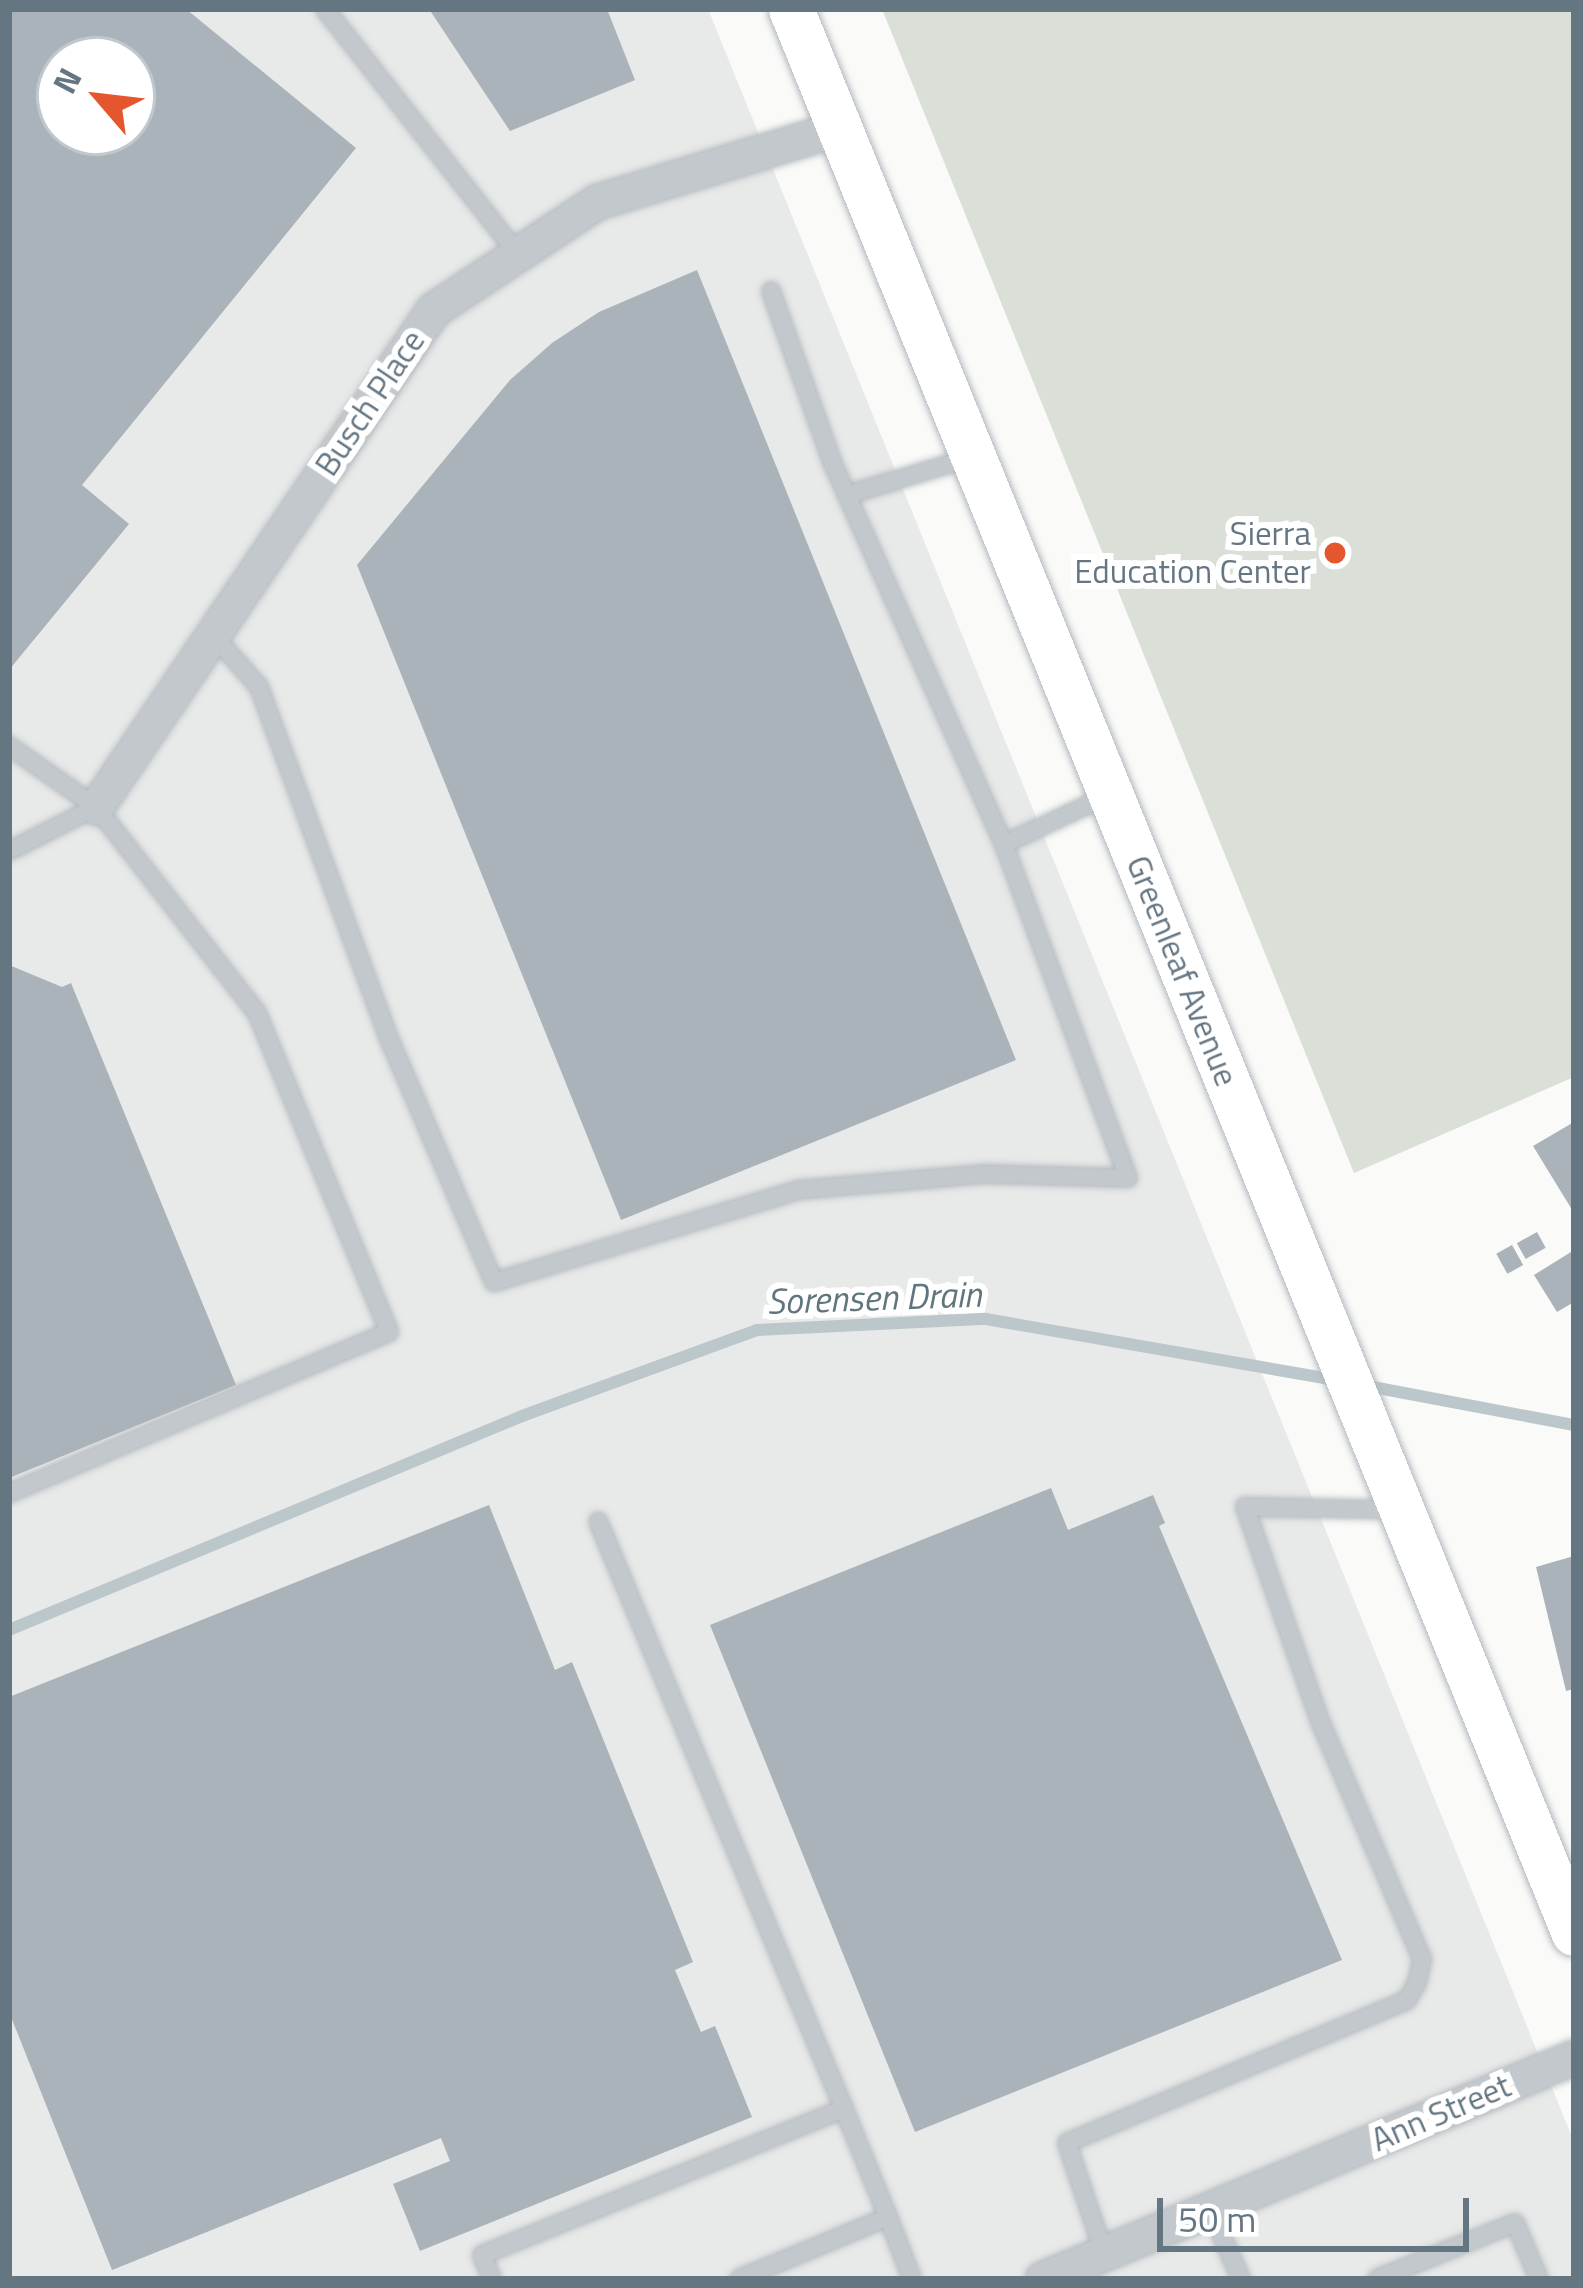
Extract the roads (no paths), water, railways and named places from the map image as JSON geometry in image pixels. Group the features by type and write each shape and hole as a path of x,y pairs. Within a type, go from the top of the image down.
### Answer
{"main road":[{"name":"Greenleaf Avenue","path":"791,9 1574,1933"}],"street":[{"name":"Busch Place","path":"96,807 433,310 596,202 839,128"},
{"name":"Ann Street","path":"1042,2279 1574,2057"}],"lane":[{"path":"325,9 518,254"},
{"path":"213,635 259,687 392,1043 494,1282 798,1190 984,1174 1128,1178 1004,844 847,495 771,291"},
{"path":"847,495 973,457"},
{"path":"9,746 96,807 257,1013 388,1332 9,1493"},
{"path":"1004,844 1110,795"},
{"path":"9,850 96,807"},
{"path":"1104,2253 1067,2143 1407,2000 1417,1983 1422,1959 1320,1721 1245,1507 1399,1497"},
{"path":"598,1521 912,2279"},
{"path":"492,2279 482,2255 844,2109"},
{"path":"1210,2209 1241,2279"},
{"path":"739,2279 888,2217"},
{"path":"1377,2279 1515,2223 1539,2279"}],"waterway":[{"name":"Sorensen Drain","path":"9,1630 522,1416 757,1330 986,1319 1336,1380"},
{"name":"Sorensen Drain","path":"1362,1385 1574,1425"}],"place":[{"name":"Sierra Education Center","path":"1335,553"}]}
